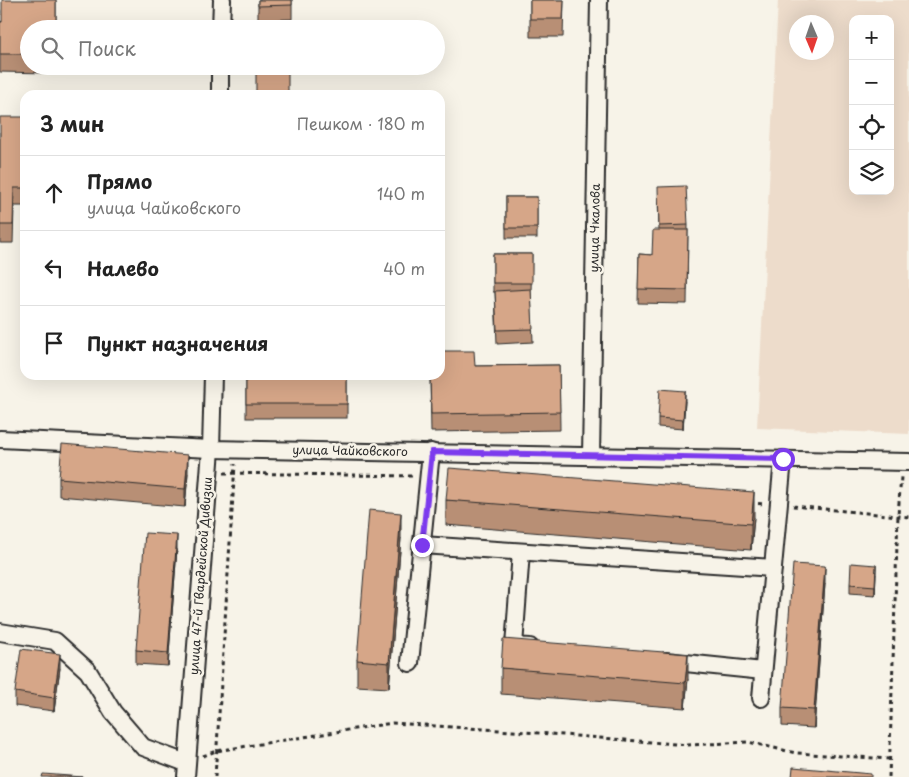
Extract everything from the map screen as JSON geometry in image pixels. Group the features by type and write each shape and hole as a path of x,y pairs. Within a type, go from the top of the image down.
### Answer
{"street":[{"path":"221,20 222,0"},
{"name":"улица Чкалова","path":"592,456 599,0"},
{"path":"220,75 220,90"},
{"name":"улица 47-й Гвардейской Дивизии","path":"186,770 211,449 213,380"},
{"name":"улица Чайковского","path":"0,439 211,449 906,462"},
{"path":"410,663 432,452"},
{"path":"761,698 783,459"},
{"path":"422,545 773,568"},
{"path":"521,552 514,646 543,648"},
{"path":"0,632 55,641 88,671 113,712 143,747 186,770"},
{"path":"648,659 763,670"}],"path":[{"path":"215,777 235,473 234,448"},
{"path":"889,777 898,516 906,462"},
{"path":"209,473 429,476"},
{"path":"750,503 909,517"},
{"path":"186,770 216,751 392,723 688,745 748,742 796,753 890,758"}],"shaded area":[{"path":"778,0 909,0 909,434 757,428"}],"building":[{"path":"2,0 56,0 56,20 20,20 20,54 0,54 0,22 2,22"},
{"path":"258,0 292,0 292,5 258,6"},
{"path":"530,0 564,0 563,19 530,19"},
{"path":"256,75 288,75 288,90 256,90"},
{"path":"0,117 20,117 20,188 14,188 13,225 0,225"},
{"path":"686,186 688,225 659,226 658,187"},
{"path":"506,197 537,197 537,228 506,228"},
{"path":"653,230 688,230 687,290 638,289 639,254 652,255"},
{"path":"493,254 532,254 532,283 493,283"},
{"path":"531,289 533,329 497,330 495,291"},
{"path":"445,351 474,351 475,366 559,365 560,412 431,414 430,380 445,380"},
{"path":"246,380 347,380 347,404 246,404"},
{"path":"660,389 685,391 683,420 658,418"},
{"path":"62,444 188,455 185,489 59,478"},
{"path":"449,468 754,492 751,524 446,500"},
{"path":"369,510 401,513 389,663 357,660"},
{"path":"145,533 177,535 168,653 136,650"},
{"path":"851,563 876,565 875,586 850,584"},
{"path":"793,564 825,566 814,710 782,708"},
{"path":"503,639 688,654 685,683 501,668"},
{"path":"21,649 60,654 54,698 15,692"},
{"path":"793,767 871,774 871,777 792,777"},
{"path":"43,774 83,777 42,777"}],"route":[{"path":"422,545 432,452 783,459"}]}
